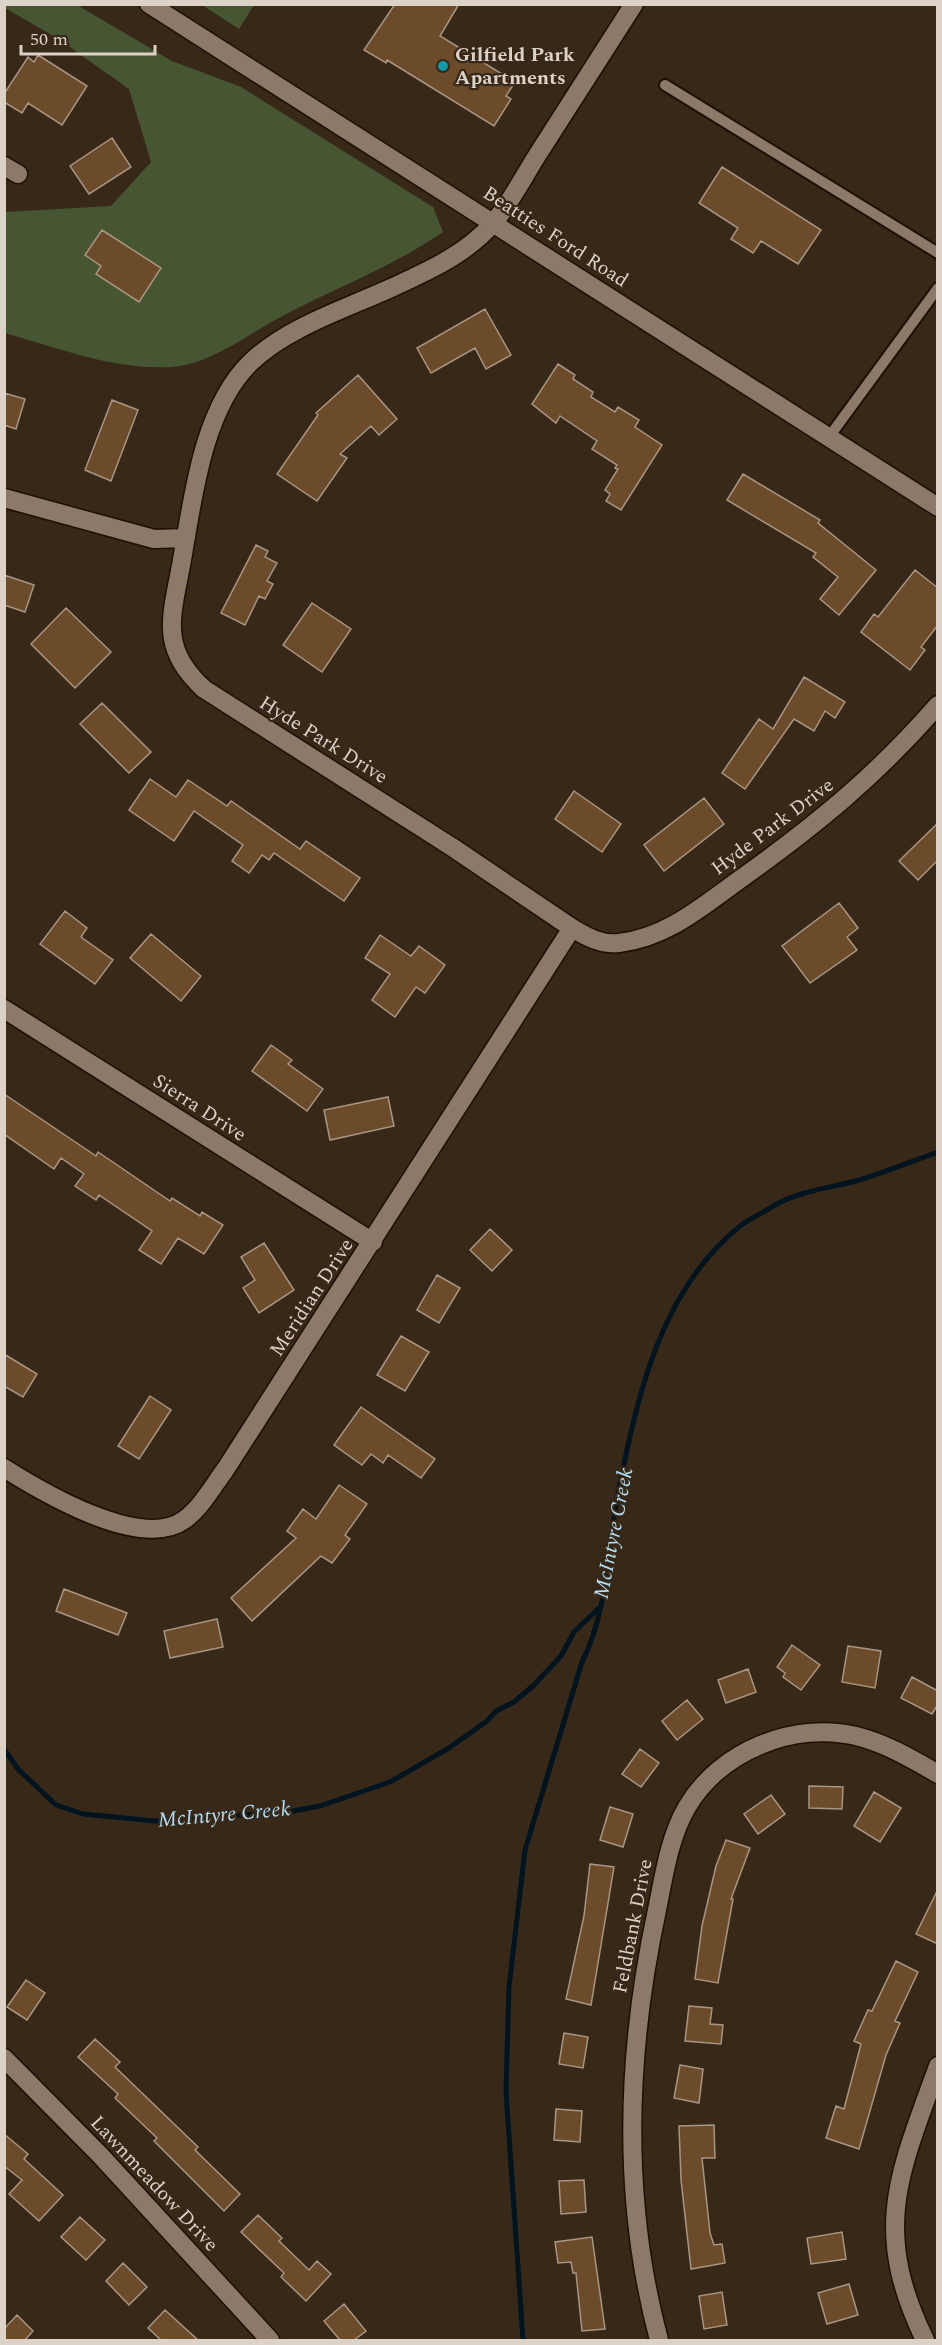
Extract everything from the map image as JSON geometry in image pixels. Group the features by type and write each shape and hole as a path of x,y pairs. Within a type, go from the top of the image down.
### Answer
{"street":[{"name":"Beatties Ford Road","path":"149,4 938,507"},
{"name":"Hyde Park Drive","path":"634,4 494,222 451,258 302,329 252,362 232,384 213,421 186,538 172,635 174,651 188,675 204,689 452,847 572,928 592,939 616,944 636,941 672,926 806,832 895,754 938,705"},
{"path":"4,498 135,535 154,539 186,538"},
{"name":"Meridian Drive","path":"4,1468 61,1501 94,1516 147,1528 167,1527 183,1521 199,1505 225,1470 572,928"},
{"name":"Sierra Drive","path":"4,1009 373,1242"},
{"name":"Feldbank Drive","path":"659,2340 644,2263 634,2192 631,2129 633,2060 648,1951 668,1857 678,1825 696,1794 729,1762 755,1747 800,1734 823,1732 855,1736 880,1743 938,1774"},
{"name":"Lawnmeadow Drive","path":"4,2058 100,2155 270,2340"},
{"path":"925,2340 901,2281 895,2254 894,2220 900,2177 938,2066"}],"lane":[{"path":"665,85 938,253"},
{"path":"828,437 938,288"}],"green space":[{"path":"5,4 77,5 172,61 241,87 433,207 443,232 402,257 298,308 226,349 184,365 149,367 107,362 5,333 5,212 111,206 151,162 129,89 57,38 5,8"},
{"path":"202,5 254,5 239,29"}],"building":[{"name":"Gilfield Park Apartments","path":"395,4 459,4 440,36 515,82 506,96 511,99 494,126 387,60 386,63 364,50"},
{"path":"38,55 87,86 62,125 28,103 22,113 4,102 4,94 28,57 34,62"},
{"path":"112,138 131,167 89,194 70,166"},
{"path":"722,167 821,230 798,264 761,241 753,253 731,239 738,228 699,203"},
{"path":"102,230 161,268 139,302 96,274 101,266 85,255"},
{"path":"485,309 511,355 486,369 475,348 431,373 417,348"},
{"path":"558,364 575,375 573,379 593,392 591,397 615,412 618,407 639,420 635,427 662,445 621,510 606,501 610,494 605,490 618,469 615,468 617,465 592,449 597,441 560,416 556,423 532,404"},
{"path":"358,375 397,419 379,435 371,426 340,454 347,458 317,501 277,474 318,415 316,413"},
{"path":"4,393 25,399 16,429 4,425"},
{"path":"112,400 138,410 111,481 85,470"},
{"path":"743,474 820,520 818,523 876,570 839,615 820,599 838,577 813,557 816,553 727,500"},
{"path":"256,545 268,551 265,557 277,563 267,581 273,584 265,599 259,596 245,625 221,613"},
{"path":"915,570 938,588 938,625 921,647 925,650 910,670 861,632 874,614 878,617"},
{"path":"4,575 34,585 25,612 4,605"},
{"path":"312,603 351,629 322,672 283,645"},
{"path":"66,608 111,652 75,688 31,644"},
{"path":"804,677 845,702 835,718 825,711 814,731 794,719 745,789 722,773 759,719 773,729"},
{"path":"102,703 151,752 129,773 80,724"},
{"path":"150,779 176,797 188,780 227,806 231,801 300,849 306,841 360,878 344,901 274,853 269,860 262,855 249,873 232,861 243,845 194,811 174,841 129,810"},
{"path":"574,791 621,824 602,852 555,819"},
{"path":"704,798 724,824 664,871 644,845"},
{"path":"938,823 938,860 918,880 899,861"},
{"path":"839,903 858,928 847,937 857,950 810,983 782,946"},
{"path":"65,911 87,928 81,937 113,960 95,984 40,944"},
{"path":"151,934 201,976 181,1001 130,958"},
{"path":"380,935 411,956 419,946 445,965 425,993 416,987 395,1017 372,1000 390,974 365,958"},
{"path":"271,1045 292,1060 288,1064 323,1089 307,1111 252,1071"},
{"path":"4,1094 96,1156 98,1152 170,1201 172,1198 200,1216 202,1212 223,1225 204,1254 178,1238 161,1264 139,1250 152,1231 99,1195 96,1200 75,1186 84,1174 61,1158 54,1169 4,1134"},
{"path":"388,1097 394,1126 330,1140 324,1110"},
{"path":"490,1229 512,1250 492,1271 470,1250"},
{"path":"264,1243 294,1290 259,1313 243,1288 255,1280 241,1257"},
{"path":"437,1275 460,1288 439,1323 417,1310"},
{"path":"401,1336 429,1352 405,1391 377,1375"},
{"path":"4,1354 37,1374 23,1397 4,1386"},
{"path":"150,1396 171,1410 139,1459 118,1446"},
{"path":"361,1407 435,1459 421,1478 388,1455 383,1463 371,1454 362,1465 334,1445"},
{"path":"339,1485 367,1504 345,1535 350,1539 332,1563 321,1556 252,1621 231,1598 296,1538 287,1531 303,1509 316,1519"},
{"path":"64,1589 127,1613 118,1635 56,1611"},
{"path":"217,1619 223,1647 170,1658 164,1631"},
{"path":"792,1645 820,1665 801,1690 783,1677 785,1673 777,1667"},
{"path":"848,1646 881,1651 875,1688 842,1682"},
{"path":"748,1669 756,1692 726,1703 718,1680"},
{"path":"912,1677 938,1691 938,1704 932,1714 901,1698"},
{"path":"687,1700 703,1719 677,1740 662,1721"},
{"path":"640,1749 659,1763 641,1787 622,1774"},
{"path":"809,1786 843,1787 842,1809 809,1808"},
{"path":"874,1792 901,1808 880,1842 854,1826"},
{"path":"771,1795 785,1814 758,1834 744,1814"},
{"path":"610,1807 633,1814 623,1847 600,1840"},
{"path":"726,1840 750,1848 731,1899 733,1899 718,1983 695,1979 702,1926 716,1866"},
{"path":"590,1864 614,1867 591,2005 566,1999 584,1916"},
{"path":"938,1889 938,1944 916,1934"},
{"path":"896,1961 918,1972 895,2021 900,2023 886,2055 859,2149 826,2138 836,2106 844,2109 861,2044 854,2041 868,2010 872,2011"},
{"path":"26,1980 45,1993 27,2020 7,2007"},
{"path":"689,2006 712,2008 710,2024 723,2025 721,2044 685,2041"},
{"path":"564,2033 588,2037 583,2068 559,2064"},
{"path":"95,2039 120,2062 115,2067 198,2147 195,2150 240,2194 224,2211 154,2141 157,2138 115,2098 118,2094 78,2057"},
{"path":"680,2065 703,2069 699,2103 674,2098"},
{"path":"556,2109 582,2111 580,2142 554,2140"},
{"path":"714,2125 715,2158 702,2158 710,2233 714,2245 722,2244 725,2263 691,2269 681,2180 679,2126"},
{"path":"4,2134 28,2154 24,2159 63,2195 39,2221 9,2194 22,2180 4,2166"},
{"path":"584,2180 586,2212 561,2214 559,2181"},
{"path":"258,2215 282,2238 279,2241 309,2270 317,2261 331,2274 306,2301 281,2277 284,2273 241,2232"},
{"path":"80,2217 105,2240 86,2260 61,2237"},
{"path":"842,2232 846,2259 811,2264 807,2238"},
{"path":"592,2237 605,2329 582,2331 576,2273 573,2273 571,2262 558,2263 555,2242"},
{"path":"123,2263 147,2287 129,2305 106,2281"},
{"path":"849,2284 858,2315 827,2324 818,2293"},
{"path":"722,2292 727,2325 704,2329 699,2296"},
{"path":"344,2304 366,2331 354,2340 340,2340 324,2321"},
{"path":"165,2310 198,2340 161,2340 148,2328"},
{"path":"17,2315 33,2331 25,2340 4,2340 4,2329"}],"waterway":[{"path":"523,2340 506,2091 509,1987 525,1850 582,1662 597,1622 606,1580 614,1515 625,1458 644,1384 656,1349 689,1283 712,1253 743,1224 790,1198 866,1178 938,1152"},
{"name":"McIntyre Creek","path":"4,1749 18,1769 56,1805 83,1814 155,1821 288,1812 320,1806 390,1782 449,1748 487,1721 496,1711 514,1702 534,1685 561,1656 574,1632 598,1609"}],"place":[{"name":"Gilfield Park Apartments","path":"443,66"}]}
